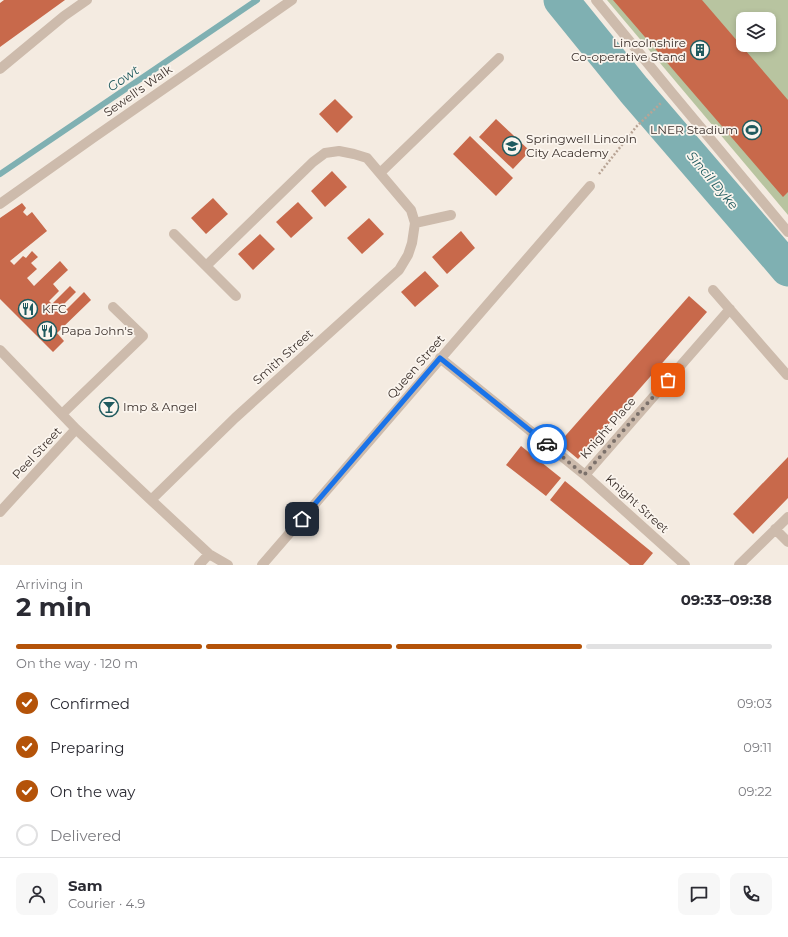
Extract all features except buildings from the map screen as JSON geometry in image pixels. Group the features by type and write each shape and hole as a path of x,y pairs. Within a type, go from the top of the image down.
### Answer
{"street":[{"path":"0,69 64,16 87,0"},
{"name":"Sewell's Walk","path":"0,204 99,133 292,0"},
{"path":"596,0 788,232"},
{"path":"380,173 499,58"},
{"path":"206,266 313,162 325,153 338,151 367,158 411,210 415,223 451,215"},
{"name":"Queen Street","path":"262,565 590,186"},
{"name":"Smith Street","path":"151,500 235,418 399,270 408,255 412,243 415,223"},
{"path":"174,234 236,296"},
{"path":"713,290 787,375"},
{"path":"62,414 143,336 113,307"},
{"name":"Knight Place","path":"584,475 730,309"},
{"path":"1,354 76,429 209,554 228,565"},
{"name":"Knight Street","path":"440,358 584,475 685,565"},
{"name":"Peel Street","path":"0,512 76,429"},
{"path":"738,565 788,517"},
{"path":"776,529 788,542"},
{"path":"199,565 209,554"},
{"path":"209,554 216,565"}],"path":[{"path":"590,186 636,127 661,104"}],"green space":[{"name":"LNER Stadium","path":"607,0 788,0 788,215"}],"waterway":[{"name":"Gowt","path":"0,174 257,0"},
{"name":"Sincil Dyke","path":"561,0 634,90 788,269"}],"way so far":[{"path":"547,444 584,475 668,380"}],"place":[{"name":"Lincolnshire Co-operative Stand","path":"700,50"},
{"name":"LNER Stadium","path":"752,130"},
{"name":"Springwell Lincoln City Academy","path":"512,146"},
{"name":"KFC","path":"28,309"},
{"name":"Papa John's","path":"47,331"},
{"name":"Imp & Angel","path":"109,407"}],"route":[{"path":"302,519 440,358 547,444"}]}
